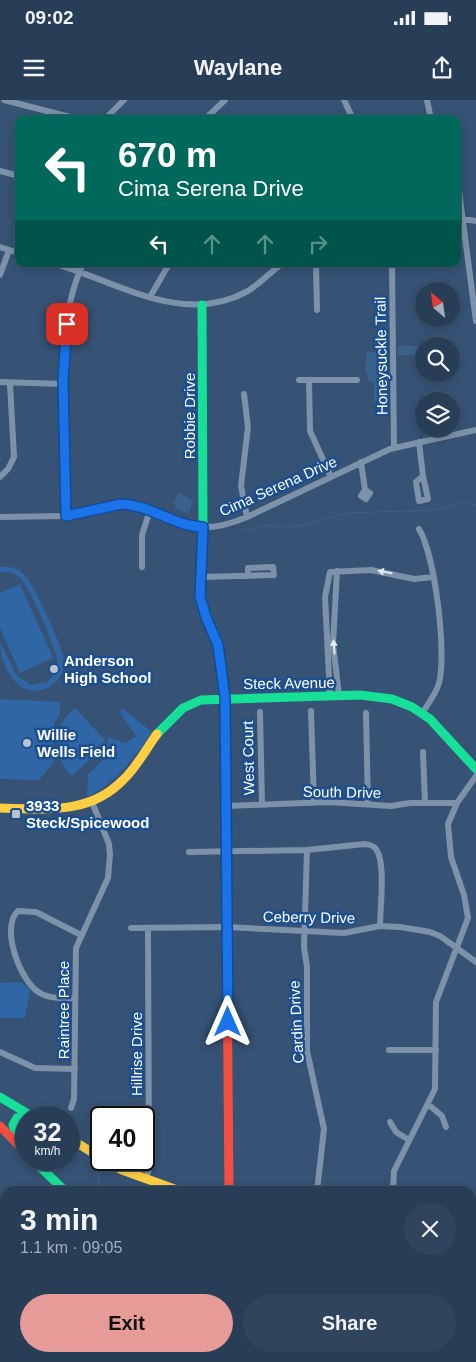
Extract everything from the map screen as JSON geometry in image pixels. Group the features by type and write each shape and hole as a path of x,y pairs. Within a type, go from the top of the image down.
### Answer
{"street":[{"path":"4,100 62,115"},
{"path":"109,115 124,100"},
{"path":"209,115 225,100"},
{"path":"344,100 351,115"},
{"path":"427,100 430,115"},
{"path":"0,171 15,175"},
{"path":"461,218 476,221"},
{"path":"461,224 476,321"},
{"path":"0,247 15,252"},
{"path":"0,275 9,250"},
{"path":"66,267 150,297 187,306 221,301 246,292 278,267"},
{"path":"66,516 63,384 68,307 82,267"},
{"path":"150,297 167,267"},
{"path":"316,267 317,310"},
{"name":"Honeysuckle Trail","path":"392,267 394,448"},
{"name":"Robbie Drive","path":"202,305 202,608 218,645 225,698 229,1186"},
{"path":"299,380 357,380"},
{"path":"309,380 310,432 331,476"},
{"path":"0,382 10,384 63,384"},
{"path":"0,477 8,469 14,457 10,384"},
{"path":"244,394 248,427 241,486 247,517"},
{"name":"Cima Serena Drive","path":"0,516 66,516 121,504 140,506 188,526 223,526 247,517 394,448 476,432"},
{"path":"419,442 423,476"},
{"path":"361,462 365,490"},
{"path":"142,567 142,535 150,510"},
{"path":"419,529 424,537 433,577 442,666 437,690 422,713"},
{"path":"334,696 333,644 337,571 371,570 414,579 433,577"},
{"path":"201,577 248,576"},
{"name":"Steck Avenue","path":"0,808 65,808 92,802 110,792 125,779 169,718 179,709 201,700 225,698 372,695 392,699 422,713 443,732 476,769"},
{"path":"312,711 314,803"},
{"name":"West Court","path":"260,712 262,804"},
{"path":"366,713 368,804"},
{"path":"423,752 425,803"},
{"path":"393,1186 394,1171 429,1105 437,1079 436,1002 468,918 464,895 449,844 448,824 457,803 476,776"},
{"name":"Raintree Place","path":"72,1106 74,1099 75,1069 75,955 81,935 105,886 110,867 109,844 92,802"},
{"name":"South Drive","path":"226,806 314,803 391,806 457,803"},
{"path":"189,852 307,850 365,844 372,845 376,849 380,865 380,926"},
{"name":"Cardin Drive","path":"307,850 305,929 307,1052 324,1130 318,1186"},
{"path":"74,998 46,996 31,987 14,962 11,952 10,917 18,911 36,912 81,935"},
{"name":"Ceberry Drive","path":"131,928 305,929 344,933 380,926 400,927 430,932 476,962"},
{"name":"Hillrise Drive","path":"146,1179 149,1169 148,928"},
{"path":"389,1050 436,1050"},
{"path":"0,1052 35,1068 75,1069"},
{"path":"0,1097 16,1106"},
{"path":"429,1105 442,1116 446,1127"},
{"path":"15,1121 12,1129 15,1136"},
{"path":"390,1122 396,1132 409,1140"},
{"path":"0,1126 15,1141"},
{"path":"44,1171 60,1186"},
{"path":"125,1171 166,1186"}],"shaded area":[{"path":"398,346 415,346 415,355 398,355"},
{"path":"367,352 383,352 385,402 374,401 374,382 369,382 365,369"},
{"path":"179,492 193,501 189,514 176,509 174,502"},
{"path":"0,567 13,568 25,575 40,601 61,648 64,660 62,672 52,685 45,689 35,691 26,689 18,684 3,660 0,641 16,675 31,685 48,682 58,667 50,636 25,585 14,574 0,572"},
{"path":"20,584 53,658 20,673 0,628 0,593"},
{"name":"Willie Wells Field","path":"0,699 60,702 60,715 54,723 53,763 39,780 0,779"},
{"path":"75,708 105,740 105,745 72,776 65,768 61,759 57,741 62,723"},
{"path":"122,708 152,732 116,777 87,797 88,774 106,757 108,737 125,743 136,736 120,713"},
{"path":"21,982 30,990 25,1018 0,1018 0,983"}],"waterway":[{"path":"239,529 252,530 266,525 281,527 299,526 347,513 431,510 463,503 476,505"},
{"path":"80,1155 89,1160 95,1168 99,1186"}],"traffic: fast":[{"path":"202,305 203,527 200,597 218,645 225,698 225,739"},
{"path":"157,734 183,708 201,700 360,695 392,699 412,707 430,719 476,769"},
{"path":"0,1097 15,1106"},
{"path":"15,1122 13,1125 15,1132"},
{"path":"44,1171 60,1186"}],"traffic: slow":[{"path":"0,808 66,808 96,799 110,791 128,775 157,734"},
{"path":"225,739 227,959"},
{"path":"80,1145 90,1151"},
{"path":"125,1171 166,1186"}],"traffic: jam":[{"path":"227,959 229,1186"},
{"path":"0,1126 15,1142"}],"place":[{"name":"Anderson High School","path":"54,669"},
{"name":"Willie Wells Field","path":"27,743"},
{"name":"3933 Steck/Spicewood","path":"16,814"}],"route":[{"path":"67,324 63,379 66,516 121,504 130,504 150,510 175,522 188,526 203,527 200,597 202,608 218,645 225,698 228,1022"}]}
